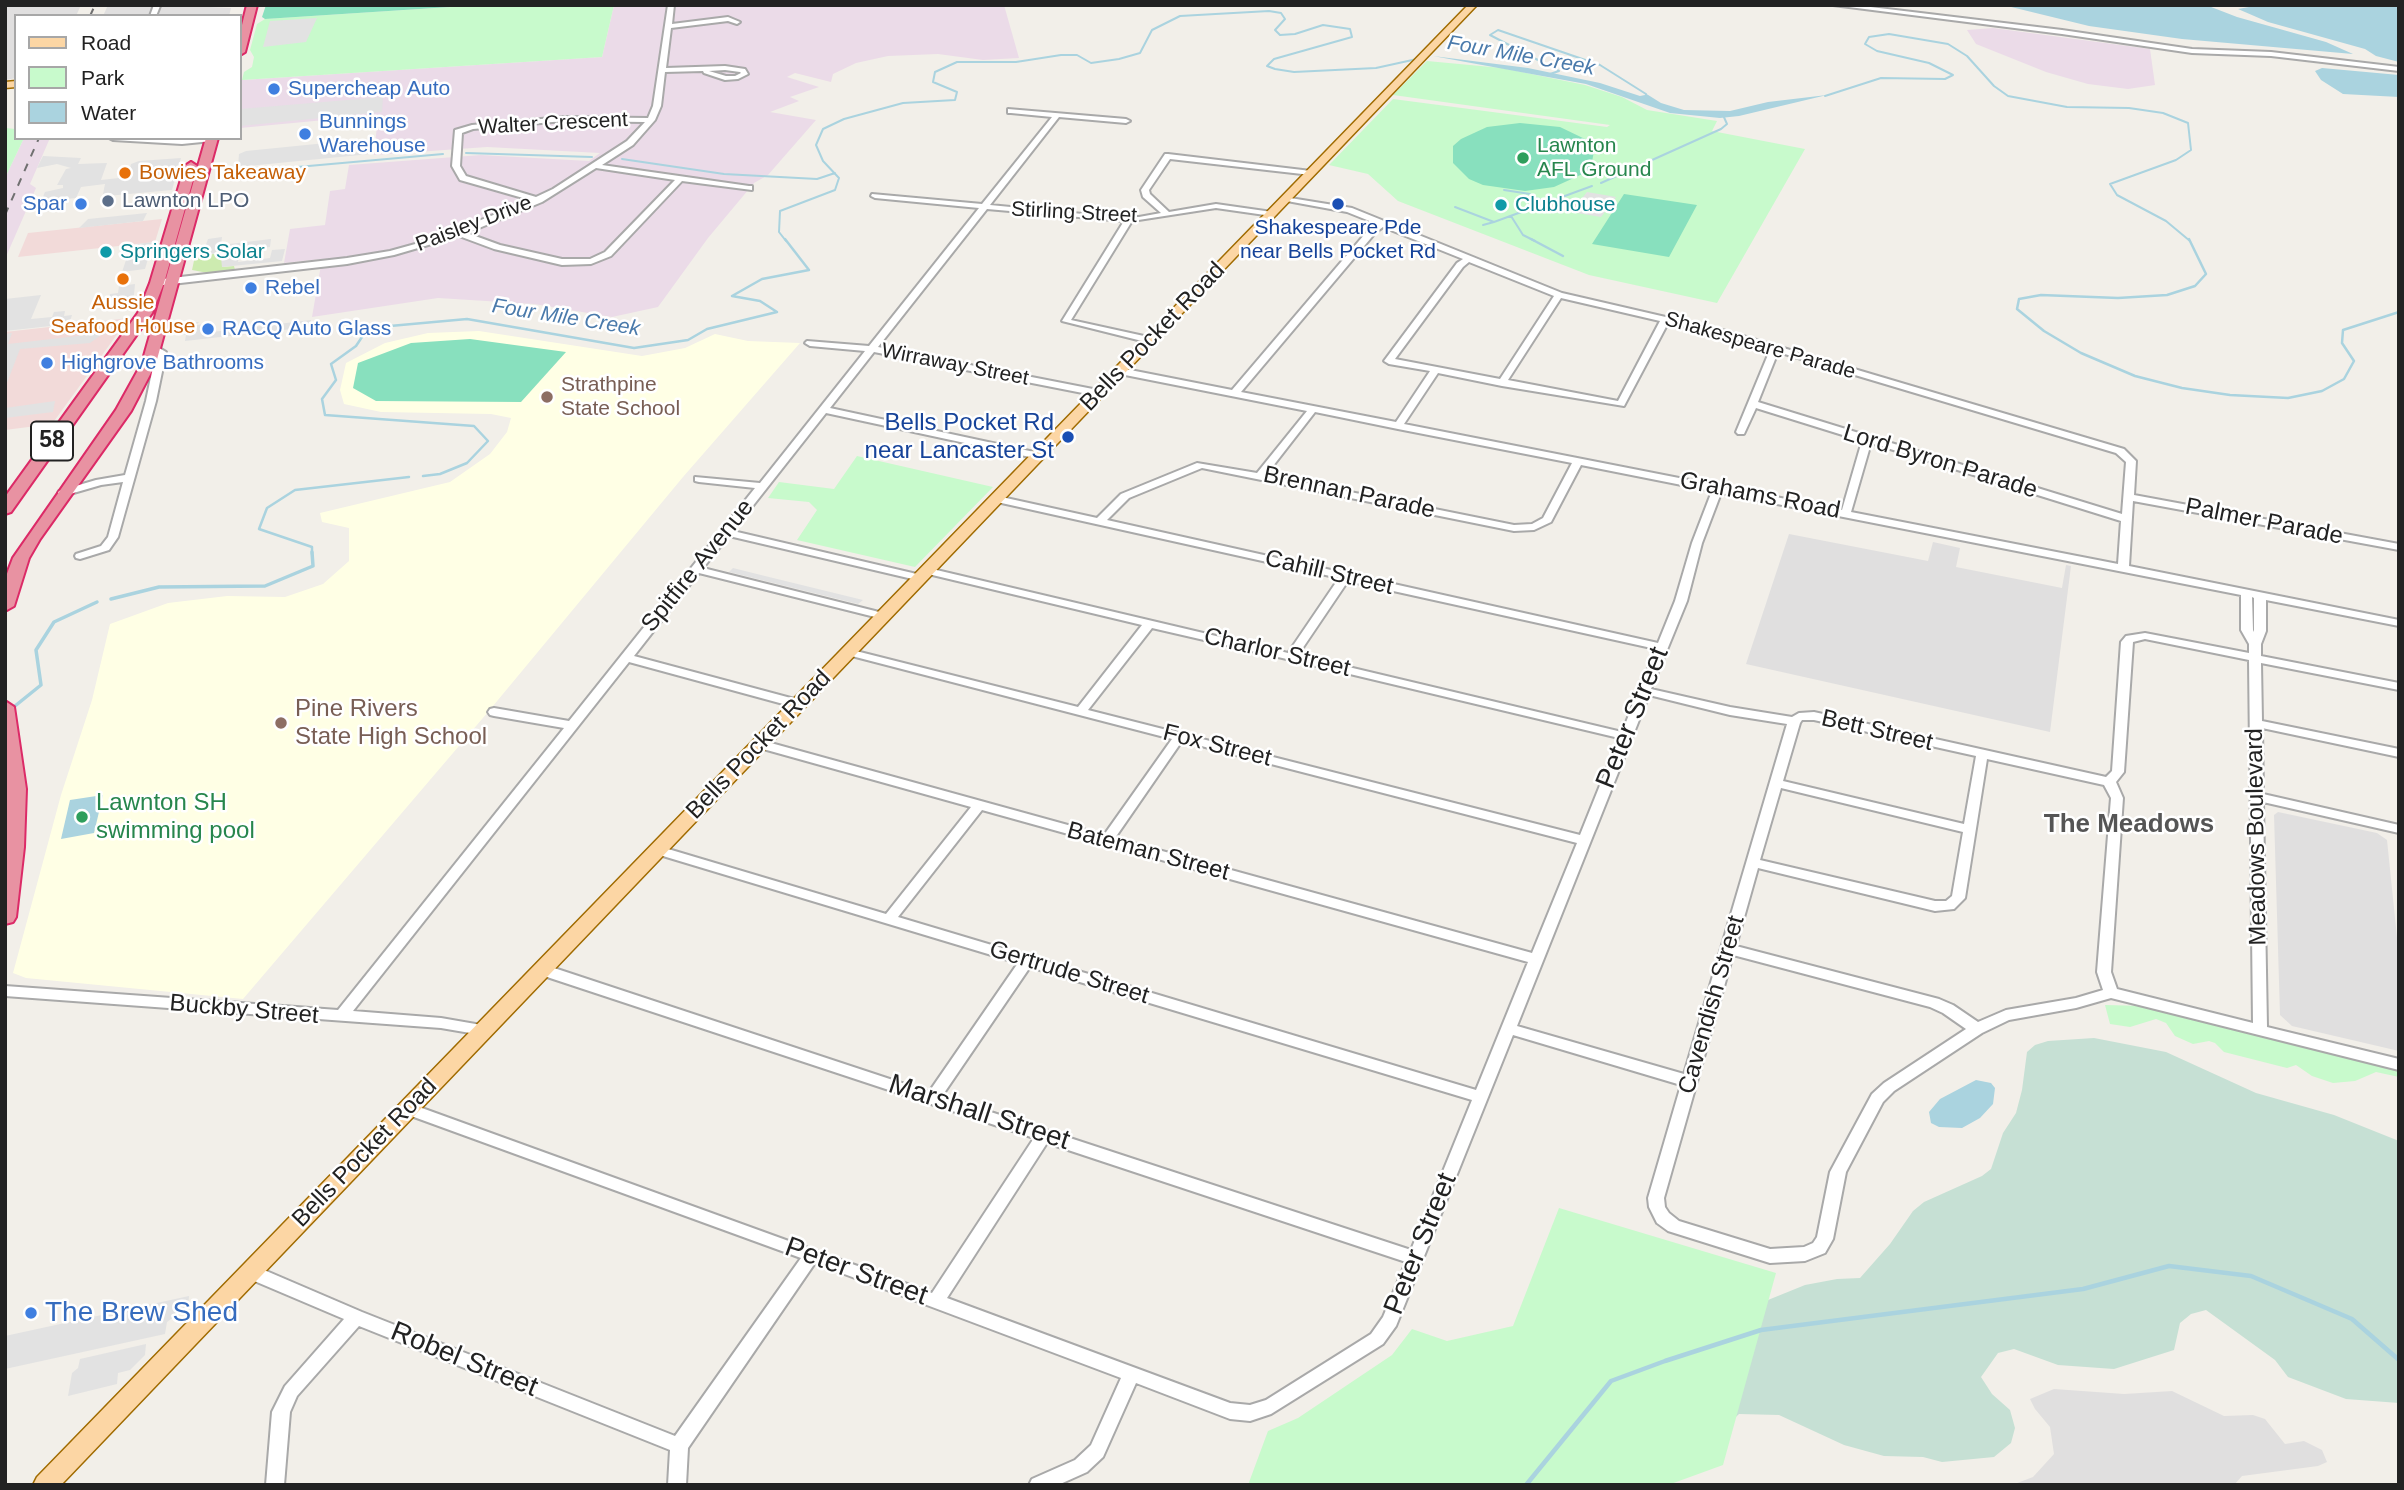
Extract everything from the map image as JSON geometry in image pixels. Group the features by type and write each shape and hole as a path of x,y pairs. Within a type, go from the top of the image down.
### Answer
{"highway":[{"path":"242,44 252,5"},
{"name":"58","path":"5,606 9,583 32,539 123,411 155,352 205,140"},
{"name":"58","path":"5,509 140,321 157,283 205,140"},
{"path":"113,359 155,352"},
{"path":"5,917 14,847 16,789 8,731"}],"main road":[{"name":"Bells Pocket Road","path":"45,1485 1473,5"}],"street":[{"path":"652,120 657,106 671,5"},
{"path":"1836,5 2192,51 2271,54 2399,69"},
{"path":"668,26 727,27 737,22 728,19 693,25"},
{"path":"662,70 695,69 737,69 745,74 736,78 725,78 695,69"},
{"path":"1011,111 1126,121"},
{"name":"Spitfire Avenue","path":"341,1017 1057,115"},
{"name":"Walter Crescent","path":"539,200 480,185 458,174 458,132 472,127 564,119 652,120"},
{"name":"Paisley Drive","path":"157,283 361,259 405,250 460,233 539,200 630,143 652,120"},
{"path":"1166,214 1146,195 1145,190 1168,156 1311,173"},
{"path":"596,166 749,188"},
{"path":"460,233 497,247 562,262 591,261 608,254 679,180"},
{"name":"Stirling Street","path":"875,196 1129,220 1216,205 1272,214"},
{"name":"Shakespeare Parade","path":"1287,199 1342,208 1559,295 1666,319 1775,349 2120,451 2131,461 2123,569"},
{"path":"1129,220 1066,321 1150,340"},
{"path":"1235,393 1373,230 1382,224"},
{"path":"1469,258 1460,265 1390,361 1621,404 1666,319"},
{"path":"1502,383 1559,295"},
{"name":"Wirraway Street","path":"810,343 871,349 1098,393"},
{"path":"1741,432 1775,349"},
{"path":"80,556 100,551 109,544 155,383 155,352"},
{"path":"1398,426 1435,370"},
{"name":"Grahams Road","path":"1120,371 2399,623"},
{"name":"Lord Byron Parade","path":"1753,404 2127,519"},
{"path":"1261,475 1313,409"},
{"path":"822,410 1039,456"},
{"path":"1846,513 1867,439"},
{"name":"Brennan Parade","path":"1099,522 1125,496 1193,467 1211,465 1524,528 1542,524 1547,520 1578,461"},
{"path":"78,474 100,482"},
{"path":"63,493 100,482 129,478"},
{"path":"699,479 762,486"},
{"name":"Peter Street","path":"408,1109 812,1255 1230,1411 1250,1413 1271,1406 1377,1339 1391,1321 1414,1258 1681,601 1697,543 1718,488"},
{"name":"Palmer Parade","path":"2129,497 2399,547"},
{"name":"Cahill Street","path":"996,499 1661,647"},
{"name":"Charlor Street","path":"725,532 1150,623 1625,737"},
{"path":"695,569 883,616"},
{"path":"1291,657 1345,577"},
{"name":"Meadows Boulevard","path":"2246,593 2246,630 2255,651"},
{"name":"Meadows Boulevard","path":"2260,596 2260,631 2255,651 2260,1030"},
{"path":"1081,711 1150,623"},
{"path":"2112,993 2104,972 2116,798 2109,782 2118,772 2127,642 2130,638 2145,636 2255,651 2399,687"},
{"name":"Fox Street","path":"848,652 1585,841"},
{"path":"625,657 798,704"},
{"name":"Bett Street","path":"1645,691 1730,711 1794,721 1799,717 1814,716 2109,782"},
{"path":"494,712 571,725"},
{"name":"Cavendish Street","path":"1730,1244 1674,1226 1663,1218 1656,1198 1794,721"},
{"path":"2256,723 2399,753"},
{"path":"1107,840 1179,737"},
{"name":"Bateman Street","path":"760,744 1536,959"},
{"path":"1752,862 1935,906 1949,906 1958,898 1982,754"},
{"path":"1776,783 1968,828"},
{"path":"2257,797 2399,830"},
{"path":"889,919 979,805"},
{"name":"Gertrude Street","path":"658,850 1481,1097"},
{"path":"1728,949 1934,1003 1978,1029"},
{"path":"933,1097 1027,961"},
{"name":"Marshall Street","path":"543,970 1414,1258"},
{"name":"Buckby Street","path":"5,991 441,1023 482,1030"},
{"path":"1730,1244 1770,1256 1805,1254 1819,1248 1825,1239 1838,1172 1877,1098 1889,1087 1978,1029 2006,1015 2076,1003 2112,993 2399,1065"},
{"path":"1509,1029 1691,1082"},
{"path":"936,1301 1044,1135"},
{"path":"677,1485 679,1446 812,1255"},
{"name":"Robel Street","path":"251,1272 356,1317 679,1446"},
{"path":"275,1485 281,1412 291,1391 356,1317"},
{"path":"1038,1485 1081,1466 1097,1451 1131,1374"}],"shaded area":[{"path":"5,5 81,5 77,14 14,14 14,78 5,80"},
{"path":"108,5 231,8 230,14 104,14"},
{"path":"614,5 1004,5 1019,58 983,60 938,54 888,56 856,63 833,74 831,82 795,73 787,77 819,87 790,97 799,101 770,112 816,120 768,175 754,183 708,238 658,307 612,317 534,304 438,298 312,317 322,259 284,263 290,229 325,225 330,191 345,189 349,165 481,155 589,161 600,153 487,147 374,155 378,115 242,128 242,80 602,57"},
{"path":"317,18 306,42 263,47 270,21"},
{"path":"1993,28 2150,49 2155,85 2128,89 2088,84 2046,72 1976,44 1967,30"},
{"path":"383,97 382,112 242,126 242,109"},
{"path":"23,140 49,140 30,184 36,188 5,259 5,178"},
{"path":"336,142 336,147 348,146 347,153 370,151 370,154 238,167 239,154 246,151"},
{"path":"43,156 81,158 78,164 107,163 101,180 128,177 131,164 139,161 181,158 172,190 107,196 108,193 103,194 105,184 81,187 76,198 56,200 51,211 36,213 45,192 63,188 63,185 57,185 66,169 71,168 57,164 37,168"},
{"path":"1587,192 1616,197 1601,217 1571,212"},
{"path":"147,213 143,221 79,228 88,219"},
{"path":"162,219 155,242 18,257 28,233"},
{"path":"222,237 221,245 271,239 270,247 202,255 208,239"},
{"path":"153,242 145,269 122,272 131,245"},
{"path":"285,249 282,261 222,267 221,258 239,256 238,262 270,258 272,250"},
{"path":"135,284 133,305 109,310 110,294 118,293 119,286"},
{"path":"41,295 31,319 52,317 54,312 65,311 64,316 72,315 69,324 5,331 5,299"},
{"path":"129,318 52,424 5,430 5,332"},
{"path":"311,320 310,327 185,341 186,335 180,333 184,323 206,324 204,333"},
{"name":"Pine Rivers State High School","path":"479,331 642,356 685,348 715,334 748,341 800,343 683,477 488,712 243,999 26,978 13,973 61,795 92,700 110,624 168,603 227,596 285,597 323,584 349,561 349,528 322,522 320,513 450,482 490,454 507,432 511,418 491,414 381,412 344,404 340,390 346,363 385,343 428,333"},
{"path":"12,333 8,344 104,333 90,343 20,349 5,388 5,334"},
{"path":"55,401 53,412 5,418 5,408"},
{"path":"1789,534 1928,561 1933,542 1960,548 1956,567 2062,588 2066,565 2071,566 2050,732 1746,664"},
{"path":"733,568 863,600 858,604 729,572"},
{"path":"2278,812 2377,833 2387,840 2399,957 2399,1051 2292,1026 2280,1015 2274,815"},
{"path":"2094,1038 2166,1052 2256,1093 2334,1115 2399,1141 2399,1403 2346,1399 2288,1377 2275,1360 2206,1310 2191,1314 2180,1323 2174,1350 2114,1369 2058,1365 2014,1349 1998,1353 1981,1377 1992,1394 2010,1410 2015,1428 2011,1443 1994,1457 1942,1462 1923,1457 1884,1456 1844,1445 1779,1415 1739,1414 1698,1453 1768,1300 1805,1285 1860,1278 1890,1244 1913,1211 1924,1202 1982,1176 1991,1169 2003,1133 2016,1113 2027,1052 2035,1045 2048,1041"},
{"path":"189,1296 188,1307 167,1322 165,1334 5,1369 5,1336"},
{"path":"146,1344 145,1355 130,1370 118,1373 117,1384 68,1396 72,1373 78,1368 80,1359"},
{"path":"2054,1389 2124,1394 2172,1391 2224,1416 2253,1415 2265,1419 2285,1444 2304,1441 2322,1450 2327,1462 2318,1466 2242,1476 2234,1485 2012,1485 2033,1477 2054,1454 2050,1427 2030,1399"}],"green space":[{"path":"266,5 481,5 265,19 262,17"},
{"path":"482,5 614,5 602,57 242,80 244,72 252,67 254,57 250,50 257,24 265,19"},
{"path":"1427,61 1502,68 1585,85 1622,97 1647,110 1717,121 1712,131 1805,149 1717,303 1589,275 1398,201 1368,174 1329,165 1393,99 1607,127 1610,125 1393,95"},
{"name":"Lawnton AFL Ground","path":"1520,123 1560,127 1587,140 1594,151 1587,172 1554,187 1525,191 1483,185 1469,179 1453,163 1453,146 1461,139 1487,127"},
{"path":"5,128 14,129 14,140 23,140 5,178"},
{"path":"1624,194 1697,205 1669,257 1592,244"},
{"path":"223,253 222,267 234,266 235,270 208,273 192,270 195,256"},
{"path":"470,339 566,352 521,402 376,401 353,388 358,363 411,343"},
{"path":"857,456 993,487 915,567 797,540 817,510 809,502 768,498 779,482 834,489"},
{"path":"2105,1005 2145,1006 2399,1071 2399,1077 2376,1072 2355,1081 2333,1083 2312,1076 2296,1065 2287,1068 2224,1052 2209,1041 2193,1044 2175,1036 2166,1023 2156,1019 2130,1027 2110,1024"},
{"path":"1559,1208 1776,1273 1723,1465 1668,1485 1248,1485 1268,1431 1298,1418 1392,1355 1412,1329 1447,1341 1513,1326"}],"water":[{"path":"2003,5 2206,5 2237,17 2326,42 2353,54 2182,39 2089,26"},
{"path":"2260,5 2399,6 2399,62 2376,56 2365,49 2268,22 2238,9"},
{"path":"1433,56 1528,68 1600,83 1640,96 1645,93 1661,103 1684,110 1730,111 1768,102 1827,95 1720,118 1670,113 1586,84"},
{"path":"2322,68 2399,75 2399,97 2343,94 2321,80 2315,71"},
{"name":"Lawnton SH swimming pool","path":"103,795 94,833 61,839 70,800"},
{"path":"1976,1080 1991,1083 1995,1088 1993,1104 1980,1118 1962,1128 1939,1127 1931,1123 1929,1112 1940,1099"}],"waterway":[{"name":"Four Mile Creek","path":"834,173 823,161 816,145 823,129 844,119 903,103 955,100 957,92 933,82 935,72 957,62 1016,62 1061,55 1077,55 1091,63 1119,59 1140,53 1152,30 1180,16 1269,11 1281,13 1285,19 1275,30 1280,35 1295,34 1323,25 1350,29 1352,37 1274,59 1267,66 1275,69 1294,72 1376,68 1417,59"},
{"path":"1547,75 1559,71 1490,35 1498,30 1600,65 1646,94"},
{"name":"Four Mile Creek","path":"1825,96 1881,78 1945,79 1953,75 1929,63 1877,51 1865,44 1869,37 1889,34 1948,44 1967,56 1994,86 2008,96 2067,107 2129,108 2163,113 2188,123 2191,150 2176,160 2110,184 2117,195 2166,221 2190,241"},
{"path":"1601,183 1721,129 1727,124 1723,115"},
{"path":"466,153 592,157"},
{"path":"219,174 443,154"},
{"path":"622,159 724,174 817,179 834,173"},
{"name":"Four Mile Creek","path":"786,241 779,232 780,211 835,190 839,178 834,173"},
{"path":"1546,203 1592,186"},
{"path":"1504,190 1530,194"},
{"path":"1537,198 1546,203"},
{"path":"1494,222 1546,203"},
{"path":"1455,207 1494,222"},
{"path":"1511,216 1523,235 1531,239"},
{"path":"1483,225 1494,222"},
{"name":"Four Mile Creek","path":"423,476 440,474 467,463 488,441 474,426 325,415 322,399 336,380 331,364 356,346 368,328 467,319 634,348 688,340 707,329 777,312 760,301 732,296 762,279 809,270 785,239"},
{"path":"1531,239 1535,241"},
{"path":"1531,239 1563,256"},
{"name":"Four Mile Creek","path":"2190,241 2206,274 2195,286 2167,295 2118,298 2041,295 2019,299 2017,309 2044,331 2081,353 2135,376 2182,388 2230,395 2288,398 2322,391 2344,379 2354,361 2342,343 2343,330 2399,312"},
{"name":"Four Mile Creek","path":"312,552 312,547 259,529 267,508 295,490 409,477"},
{"name":"Four Mile Creek","path":"111,599 159,587 265,586 313,566 312,552"},
{"name":"Four Mile Creek","path":"10,710 41,685 36,650 54,622 97,602"},
{"path":"1526,1485 1611,1381 1665,1361 1761,1330 2083,1289 2169,1266 2251,1276 2352,1319 2399,1360"}],"railway":[{"path":"91,14 95,5"},
{"path":"5,215 38,140"}],"place":[{"name":"Supercheap Auto","path":"274,89"},
{"name":"Bunnings Warehouse","path":"305,134"},
{"name":"Lawnton AFL Ground","path":"1523,158"},
{"name":"Bowies Takeaway","path":"125,173"},
{"name":"Lawnton LPO","path":"108,201"},
{"name":"Spar","path":"81,204"},
{"name":"Shakespeare Pde near Bells Pocket Rd","path":"1338,204"},
{"name":"Clubhouse","path":"1501,205"},
{"name":"Springers Solar","path":"106,252"},
{"name":"Aussie Seafood House","path":"123,279"},
{"name":"Rebel","path":"251,288"},
{"name":"RACQ Auto Glass","path":"208,329"},
{"name":"Highgrove Bathrooms","path":"47,363"},
{"name":"Strathpine State School","path":"547,397"},
{"name":"Bells Pocket Rd near Lancaster St","path":"1068,437"},
{"name":"Pine Rivers State High School","path":"281,723"},
{"name":"Lawnton SH swimming pool","path":"82,817"},
{"name":"The Brew Shed","path":"31,1313"}],"district":[{"name":"The Meadows","path":"2129,825"}]}
